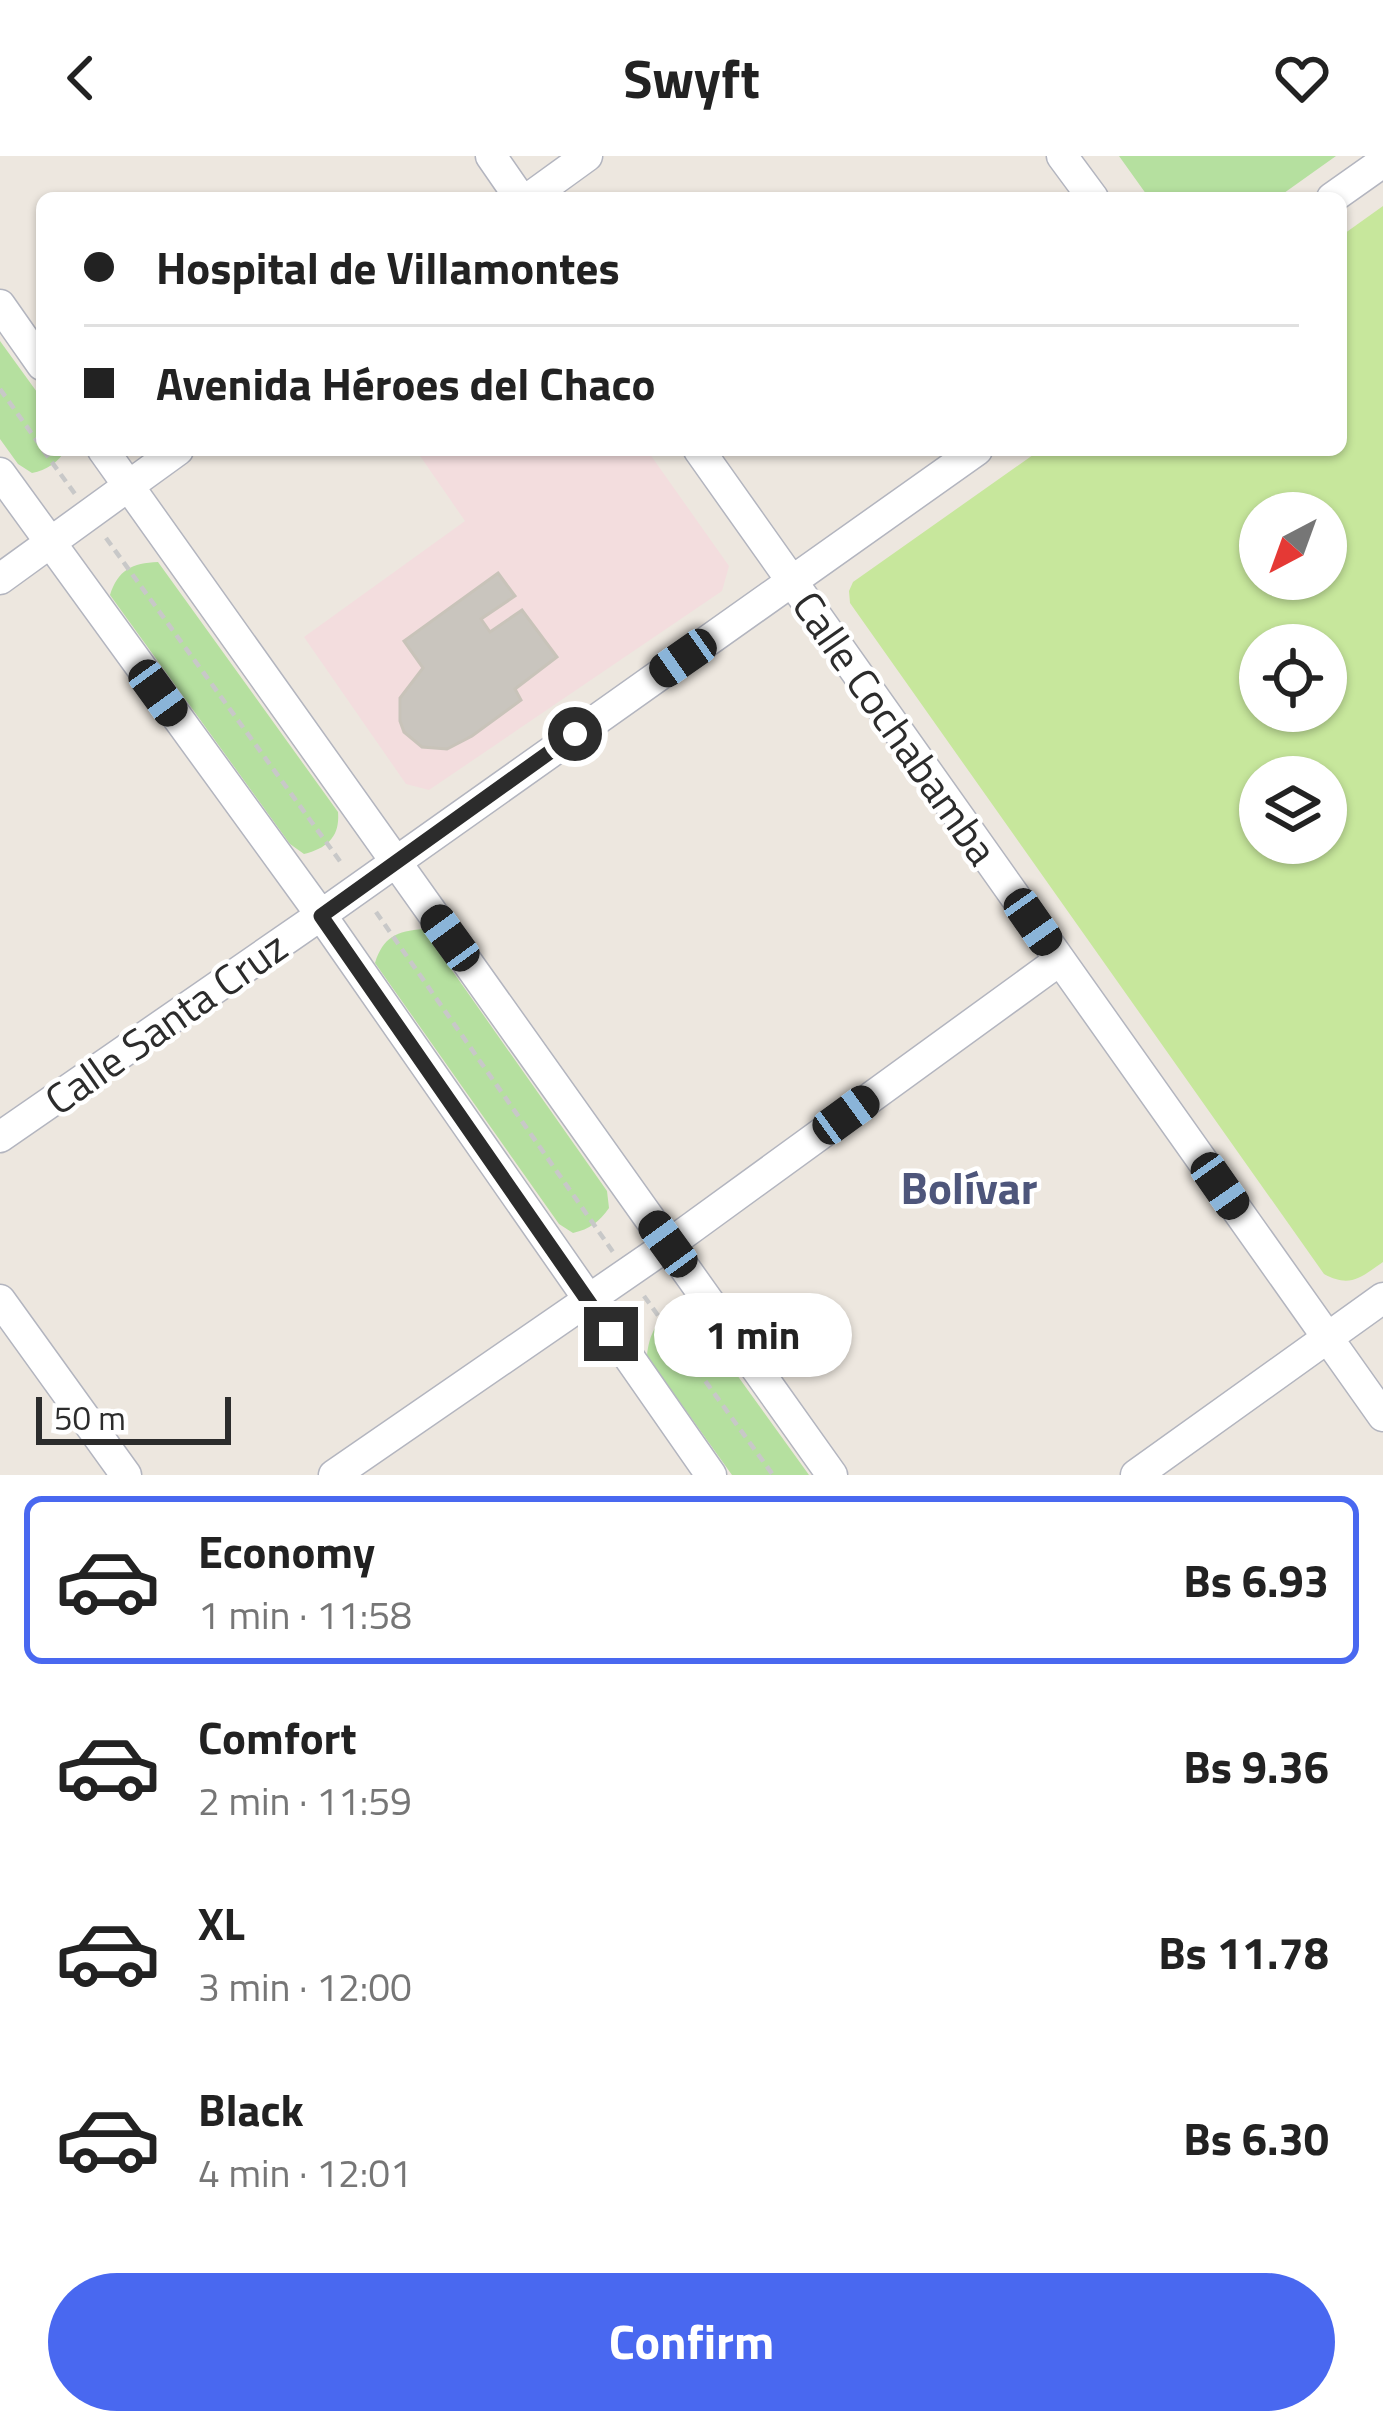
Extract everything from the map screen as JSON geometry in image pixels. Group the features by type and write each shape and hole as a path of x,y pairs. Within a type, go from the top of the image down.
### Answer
{"street":[{"path":"490,156 520,192"},
{"path":"534,192 587,156"},
{"path":"1063,156 1089,192"},
{"path":"1340,192 1383,162"},
{"path":"0,305 36,356"},
{"path":"107,456 832,1475"},
{"path":"0,579 170,456"},
{"name":"Calle Cochabamba","path":"703,456 1383,1417"},
{"name":"Calle Santa Cruz","path":"0,1137 321,916 968,456"},
{"path":"0,473 321,916 712,1475"},
{"path":"334,1475 668,1244 1060,960"},
{"path":"1136,1475 1383,1298"},
{"path":"0,1300 127,1475"}],"path":[{"path":"0,389 36,439"},
{"path":"48,456 359,887 773,1475"}],"shaded area":[{"path":"420,456 651,456 729,566 722,591 429,790 406,784 304,637 465,521"}],"green space":[{"path":"1119,156 1336,156 1285,192 1145,192"},
{"path":"1383,206 1383,1262 1348,1281 1324,1274 850,603 853,582 1032,456 1347,456 1347,232"},
{"path":"0,341 36,391 36,456 61,456 32,473 18,464 0,439"},
{"path":"158,562 338,812 331,840 320,848 304,854 290,844 110,595 127,570"},
{"path":"423,929 607,1191 609,1208 589,1227 573,1233 559,1224 375,963 392,937"},
{"path":"693,1314 809,1475 732,1475 647,1356 656,1327 665,1317"}],"building":[{"path":"498,573 515,596 481,619 490,632 522,610 557,657 515,689 521,700 472,736 447,749 422,747 404,732 400,721 400,698 423,668 404,641"}],"district":[{"name":"Bolívar","path":"969,1188"}],"route":[{"path":"575,734 321,916 611,1334"}]}
